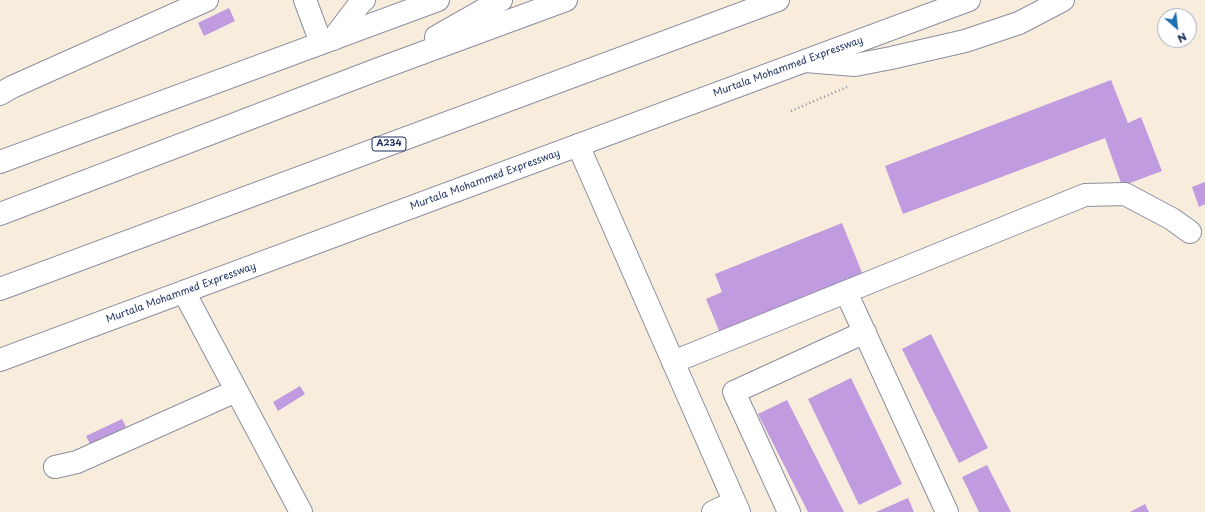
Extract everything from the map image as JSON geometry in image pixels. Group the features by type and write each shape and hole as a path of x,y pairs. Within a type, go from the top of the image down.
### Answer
{"main road":[{"path":"0,94 19,84 207,0"},
{"path":"305,0 327,41"},
{"path":"327,41 364,0"},
{"path":"0,162 438,0"},
{"path":"376,70 501,0"},
{"path":"0,214 376,70 566,0"},
{"name":"A234","path":"0,289 778,0"},
{"name":"Murtala Mohammed Expressway","path":"5,357 970,0"},
{"path":"805,61 855,65 965,41 1019,23 1063,0"},
{"path":"578,145 737,507 713,512"},
{"path":"673,362 1085,195 1125,194 1172,219 1190,232"},
{"path":"184,292 301,512"},
{"path":"846,292 947,512"},
{"path":"789,512 734,392 865,332"},
{"path":"55,467 77,462 236,391"}],"path":[{"path":"791,111 823,98"}],"building":[{"path":"229,8 235,21 204,36 198,23"},
{"path":"1111,80 1128,123 1141,117 1162,171 1122,186 1105,138 903,214 885,166"},
{"path":"1205,182 1205,204 1199,207 1192,187"},
{"path":"842,223 863,275 720,333 706,299 722,292 715,274"},
{"path":"931,334 988,448 959,463 902,349"},
{"path":"851,378 902,484 859,505 808,399"},
{"path":"300,386 305,394 278,411 273,402"},
{"path":"787,400 844,512 808,512 758,414"},
{"path":"122,419 127,429 91,446 86,436"},
{"path":"987,465 1011,512 979,512 962,477"},
{"path":"908,498 914,512 876,512"},
{"path":"1145,504 1149,512 1130,512"}]}
